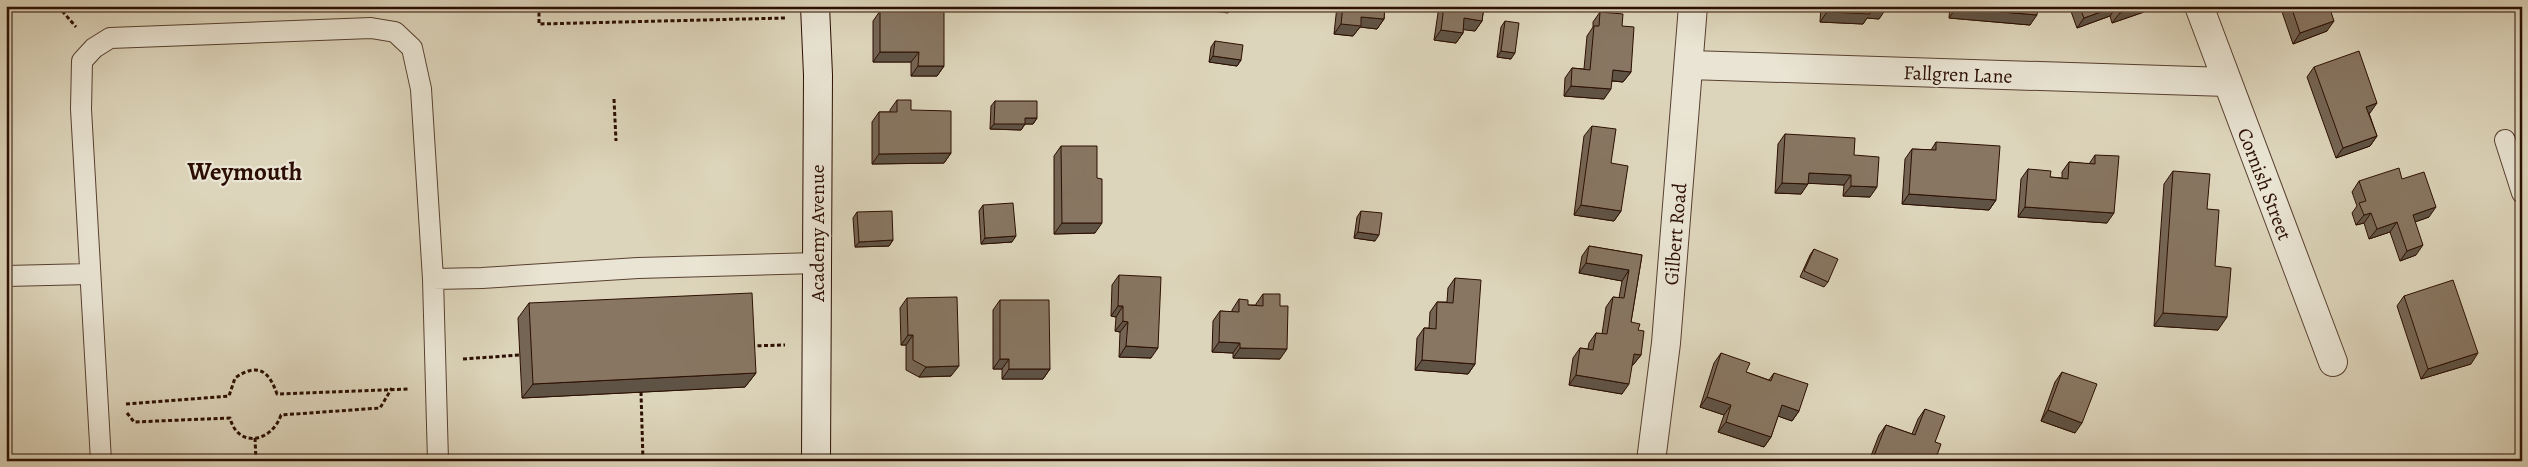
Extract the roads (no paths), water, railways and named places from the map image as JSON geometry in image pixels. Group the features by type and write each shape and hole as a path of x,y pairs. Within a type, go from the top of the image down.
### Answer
{"street":[{"name":"Gilbert Road","path":"1651,461 1666,343 1693,6"},
{"name":"Cornish Street","path":"2199,6 2333,362"},
{"name":"Academy Avenue","path":"815,12 818,75 816,461"},
{"name":"Fallgren Lane","path":"1689,65 2227,82"}],"lane":[{"path":"101,461 90,274 81,81 82,61 94,48 110,38 371,28 395,32 412,48 421,89 433,278 438,461"},
{"path":"2505,140 2522,193"},
{"path":"433,278 482,278 638,268 817,263"},
{"path":"6,276 90,274"}],"district":[{"name":"Weymouth","path":"245,171"}]}
